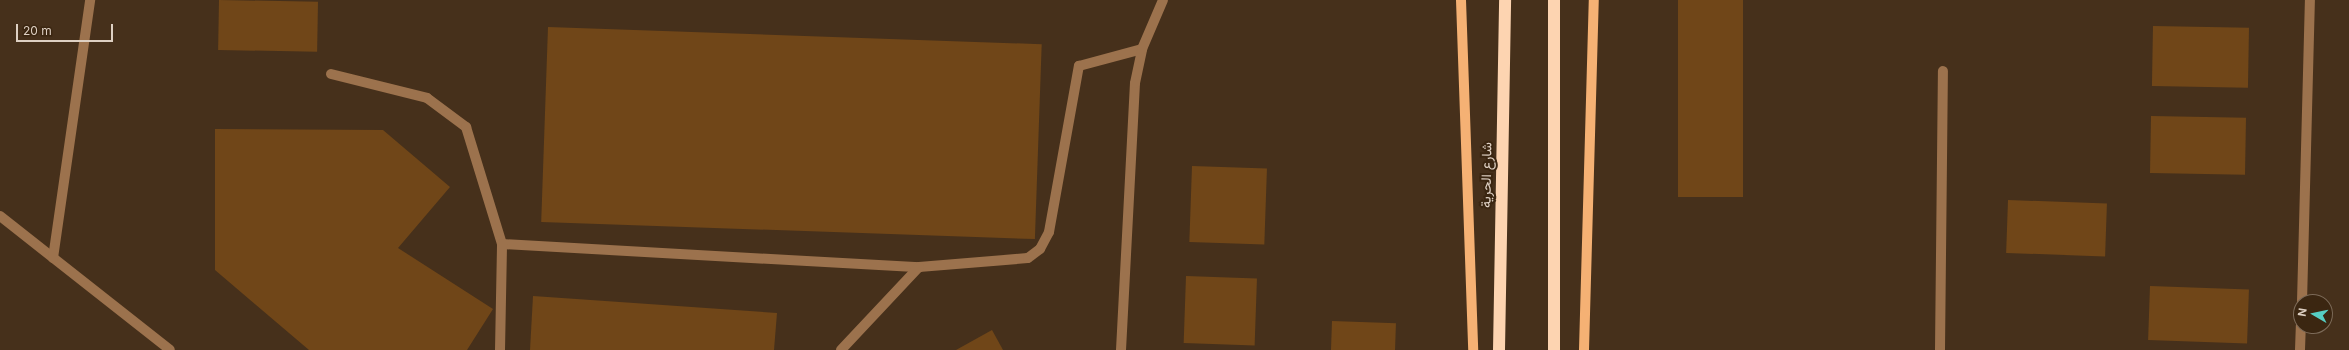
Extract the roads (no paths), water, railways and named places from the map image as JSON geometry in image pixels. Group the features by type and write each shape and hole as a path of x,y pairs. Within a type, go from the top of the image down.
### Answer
{"highway":[{"name":"شارع الحرية","path":"1499,350 1505,0"},
{"path":"1554,0 1554,350"}],"main road":[{"path":"1461,0 1473,350"},
{"path":"1584,350 1594,0"}],"street":[{"path":"53,258 90,0"},
{"path":"1121,350 1135,84 1142,49 1163,0"},
{"path":"2302,294 2310,0"},
{"path":"502,244 919,267 1028,258 1040,249 1049,232 1079,66 1142,49"},
{"path":"1940,350 1943,71"},
{"path":"331,74 427,98 466,127 502,244 500,350"},
{"path":"0,216 170,350"},
{"path":"841,350 919,267"},
{"path":"2300,350 2301,334"}]}
